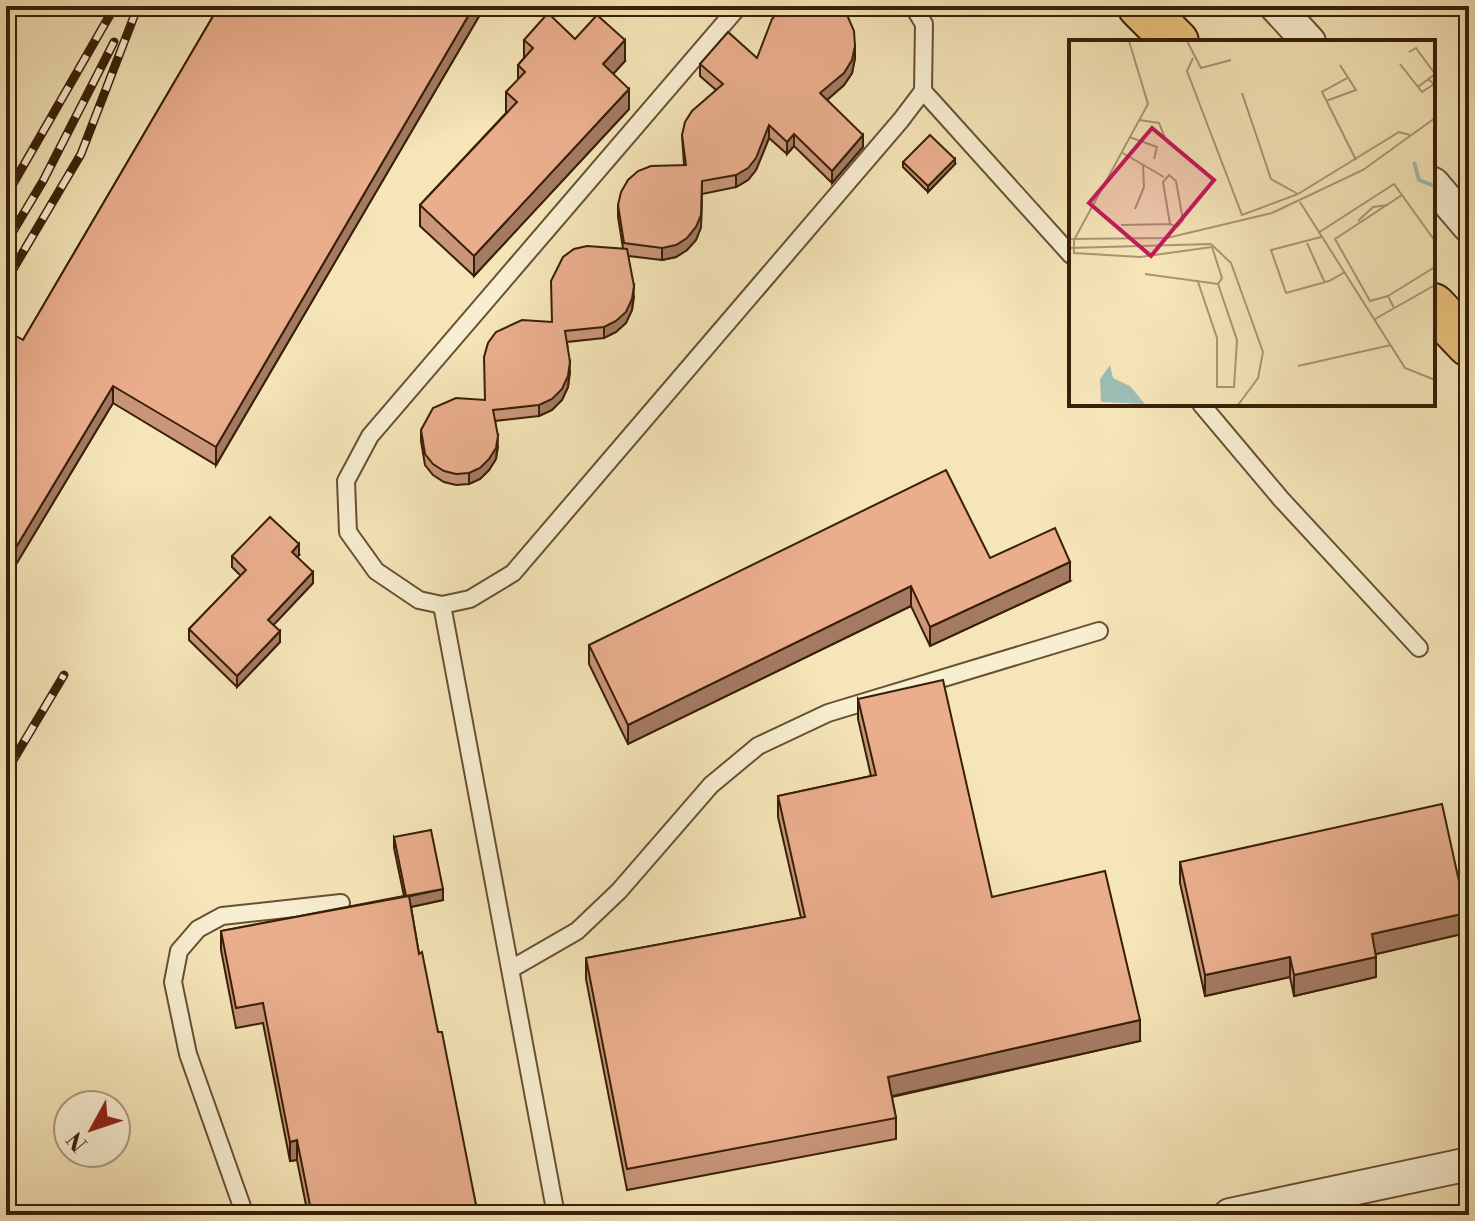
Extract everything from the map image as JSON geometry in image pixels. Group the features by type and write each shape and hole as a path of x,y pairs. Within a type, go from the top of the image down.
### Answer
{"highway":[{"path":"1140,6 1174,40"},
{"path":"1435,308 1469,344"}],"street":[{"path":"1276,6 1307,40"},
{"path":"1435,186 1469,226"},
{"path":"1230,1215 1469,1164"}],"lane":[{"path":"739,6 370,436 346,481 348,532 376,571 419,600 442,605 470,599 513,573 901,120 923,91 924,24 913,6"},
{"path":"923,91 1069,253"},
{"path":"1203,406 1281,499 1419,648"},
{"path":"442,605 556,1215"},
{"path":"511,969 577,931 619,891 711,785 758,746 828,713 1099,631"},
{"path":"245,1215 188,1054 173,982 179,951 198,929 222,916 341,903"}],"building":[{"path":"219,6 474,6 216,447 113,386 6,564 6,338 9,332 23,340"},
{"path":"785,6 836,6 848,17 854,31 852,60 844,73 820,93 863,135 832,171 794,134 787,142 769,125 756,158 748,168 736,175 702,181 701,215 687,238 676,245 662,248 624,243 618,205 628,180 638,171 651,166 686,165 682,135 685,122 692,111 723,84 700,64 728,32 757,58 772,19"},
{"path":"548,13 575,39 597,15 625,40 603,64 629,89 474,256 420,205 517,102 506,92 525,72 518,65 533,48 524,40"},
{"path":"930,135 955,159 928,186 903,162"},
{"path":"587,246 627,249 634,286 626,312 604,327 565,331 570,362 562,389 552,399 539,405 493,410 498,436 496,448 480,468 456,474 433,464 425,454 421,430 433,408 456,398 485,400 484,357 488,343 496,332 522,320 552,322 551,281 563,257 574,249"},
{"path":"946,470 990,558 1055,528 1070,562 930,627 911,586 628,725 589,645"},
{"path":"270,517 299,544 292,552 313,572 268,620 280,631 237,676 189,629 246,570 232,556"},
{"path":"943,680 992,897 1105,871 1140,1020 888,1077 896,1118 627,1169 586,958 805,917 778,796 876,775 858,699"},
{"path":"1442,804 1466,913 1372,934 1376,957 1294,975 1290,957 1205,975 1180,862"},
{"path":"431,830 443,889 406,896 394,837"},
{"path":"409,896 419,954 422,952 438,1032 442,1032 477,1210 451,1215 312,1215 297,1140 290,1142 263,1003 236,1008 221,931"}],"railway":[{"path":"6,196 115,6"},
{"path":"6,281 81,154 138,6"},
{"path":"6,243 43,181 114,42"},
{"path":"6,772 64,675"}]}
